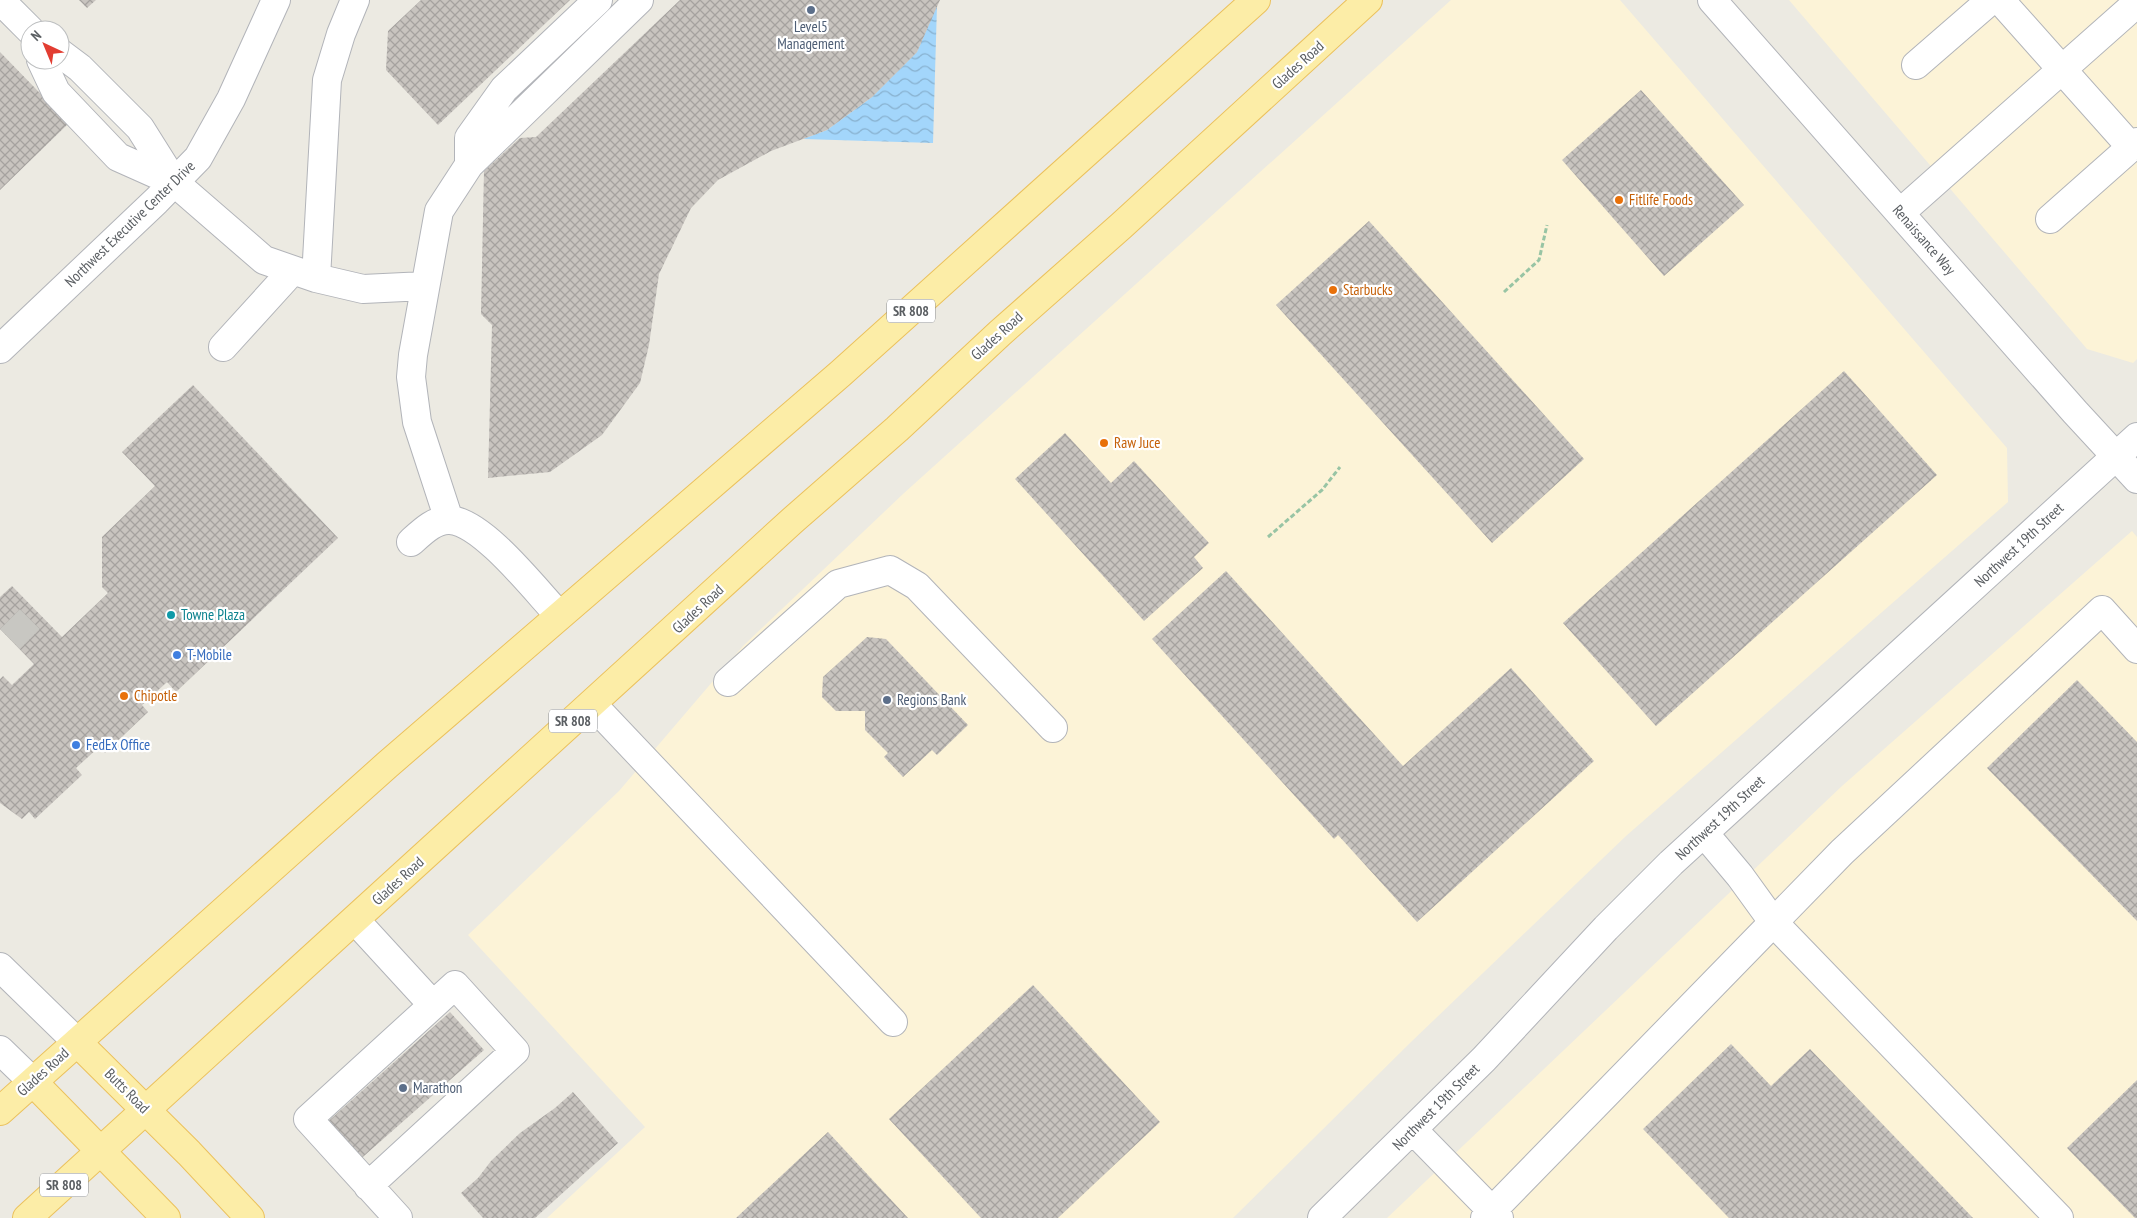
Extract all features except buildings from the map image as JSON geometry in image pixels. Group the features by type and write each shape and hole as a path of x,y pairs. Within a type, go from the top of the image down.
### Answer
{"main road":[{"name":"Glades Road","path":"0,1111 386,765 840,374 1256,0"},
{"name":"Glades Road","path":"27,1218 1368,0"},
{"name":"Butts Road","path":"77,1042 146,1110 250,1218"},
{"path":"32,1082 166,1218"}],"street":[{"path":"0,0 20,22"},
{"name":"Northwest Executive Center Drive","path":"0,349 198,158 231,99 276,0"},
{"path":"223,347 304,274 327,80 341,34 355,0"},
{"path":"468,165 469,138 504,89 598,0"},
{"path":"449,520 417,422 413,398 413,355 439,211 468,165 639,0"},
{"name":"Renaissance Way","path":"1712,0 2075,412 2137,479"},
{"path":"1916,65 1991,0"},
{"path":"2000,0 2134,145 2050,219"},
{"path":"1900,213 2137,3"},
{"path":"70,60 80,68 140,128 174,182"},
{"path":"46,70 56,92 118,157 174,182 264,260 304,274 363,289 425,286"},
{"name":"Northwest 19th Street","path":"1322,1218 1414,1130 1490,1053 1638,895 2137,437"},
{"path":"411,542 432,525 449,520 466,524 489,540 559,615"},
{"path":"728,682 838,584 890,570 917,586 1054,728"},
{"path":"1414,1130 1492,1216 1842,852 2102,610 2137,648"},
{"path":"592,704 894,1022"},
{"path":"1704,833 1740,876 1774,923 2059,1218"},
{"path":"355,920 433,1005"},
{"name":"Butts Road","path":"0,966 77,1042"},
{"path":"368,1186 515,1051 454,985 308,1119 392,1216"},
{"path":"0,1050 32,1082"}],"path":[{"path":"1504,292 1539,260 1547,225"},
{"path":"1268,537 1322,490 1340,467"}],"shaded area":[{"path":"1451,0 1620,0 2007,448 2008,502 1626,836 1411,1042 1233,1218 547,1218 645,1127 468,935 619,791 743,646 903,494"},
{"path":"1789,0 2137,0 2137,359 2133,363 2087,349"},
{"path":"2132,531 2137,537 2137,1218 1387,1218 1842,786"}],"water":[{"path":"937,5 933,143 803,139 827,130 872,97 917,52"}],"tunnel":[{"path":"10,639 37,612"}],"place":[{"name":"Level5 Management","path":"811,10"},
{"name":"Fitlife Foods","path":"1619,200"},
{"name":"Starbucks","path":"1333,290"},
{"name":"Raw Juce","path":"1104,443"},
{"name":"Towne Plaza","path":"171,615"},
{"name":"T-Mobile","path":"177,655"},
{"name":"Chipotle","path":"124,696"},
{"name":"Regions Bank","path":"887,700"},
{"name":"FedEx Office","path":"76,745"},
{"name":"Marathon","path":"403,1088"}]}
